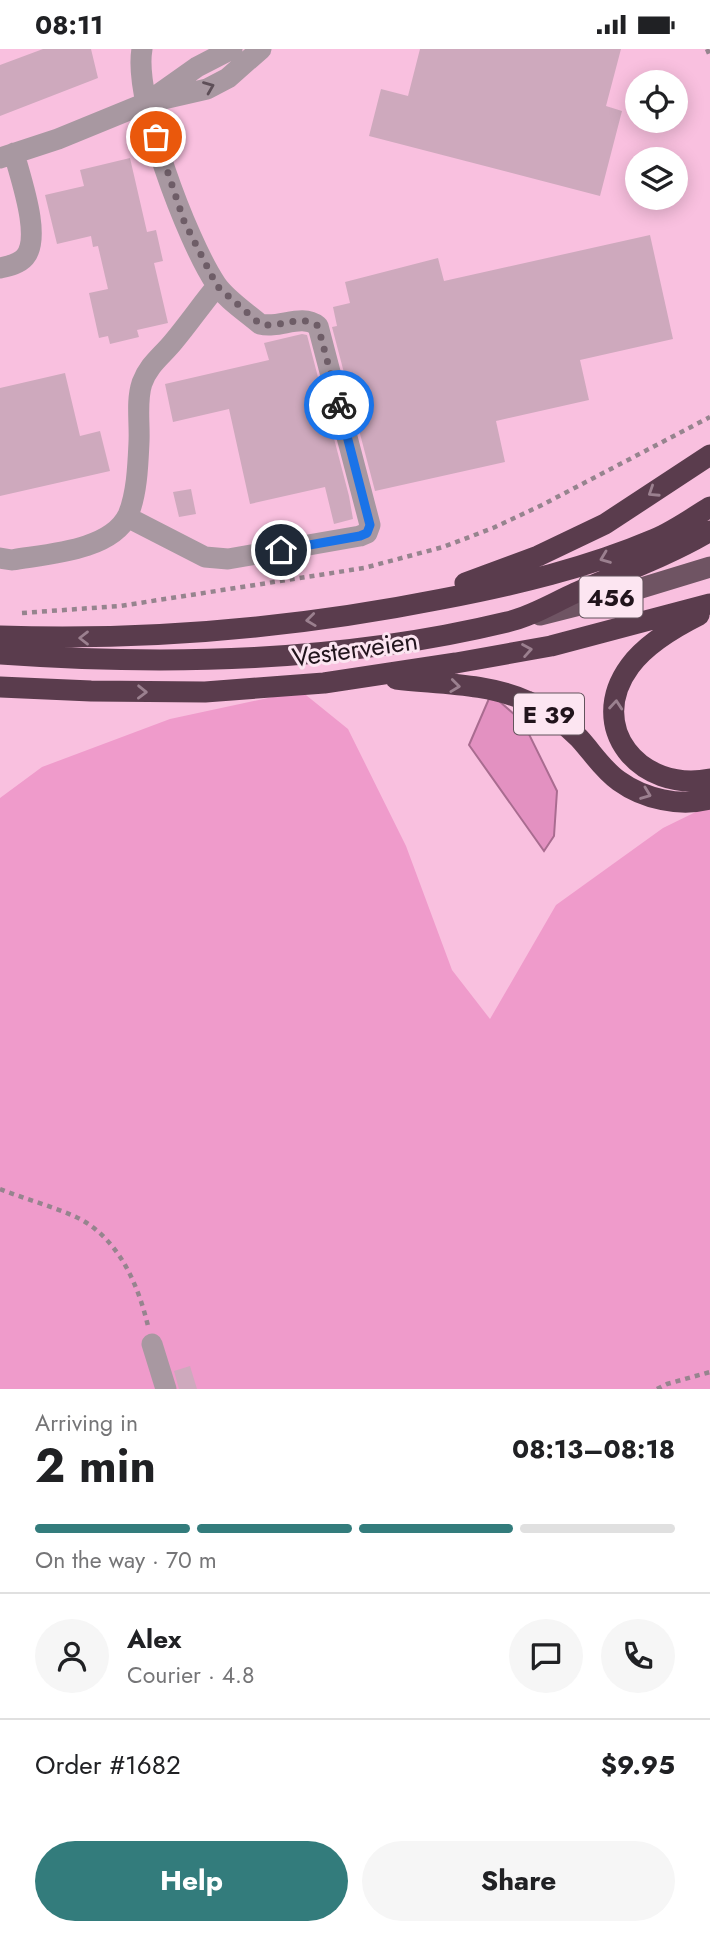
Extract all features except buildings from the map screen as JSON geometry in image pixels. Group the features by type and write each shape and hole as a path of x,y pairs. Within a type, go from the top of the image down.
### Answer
{"highway":[{"path":"378,612 538,556 605,524 710,454"},
{"path":"0,636 127,637 205,633 378,612 577,569 658,538 710,507"},
{"name":"Vesterveien","path":"0,654 131,661 280,656 407,641 510,622 668,553 710,531"},
{"name":"Vesterveien","path":"0,687 205,692 324,683 551,646 710,604"},
{"name":"E 39","path":"710,610 680,625 643,652 630,666 620,684 615,703 619,738 628,753 641,766 655,775 676,781 710,779"},
{"name":"E 39","path":"363,676 456,685 510,694 554,717 577,736 617,780 636,790 658,799 682,802 710,799"}],"main road":[{"name":"Vesterveien","path":"510,622 615,596 710,567"}],"lane":[{"path":"127,517 208,558 228,559 360,536 367,533 370,525 318,326 311,321 269,326 260,324 217,286 184,221 146,103 140,61 142,49"},
{"path":"146,103 197,67 232,49"},
{"path":"0,268 15,264 25,257 33,232 7,155 58,139 146,103 207,89 228,78 261,49"},
{"path":"0,558 12,560 99,542 117,529 127,517 136,474 139,391 155,360 172,344 217,286"},
{"path":"152,1344 166,1389"}],"path":[{"path":"707,49 710,56"},
{"path":"0,1189 78,1218 109,1242 128,1269 142,1303 152,1344"},
{"path":"657,1389 710,1373"}],"shaded area":[{"path":"0,49 710,49 710,1389 0,1389"},
{"path":"301,691 348,729 406,846 452,970 490,1019 556,905 663,828 710,805 710,1389 0,1389 0,798 42,767 170,719"},
{"path":"491,694 523,722 557,791 554,836 544,851 469,745"}],"way so far":[{"path":"156,137 184,221 217,286 260,324 269,326 311,321 318,326 339,405"}],"route":[{"path":"281,550 367,533 370,525 339,405"}]}
